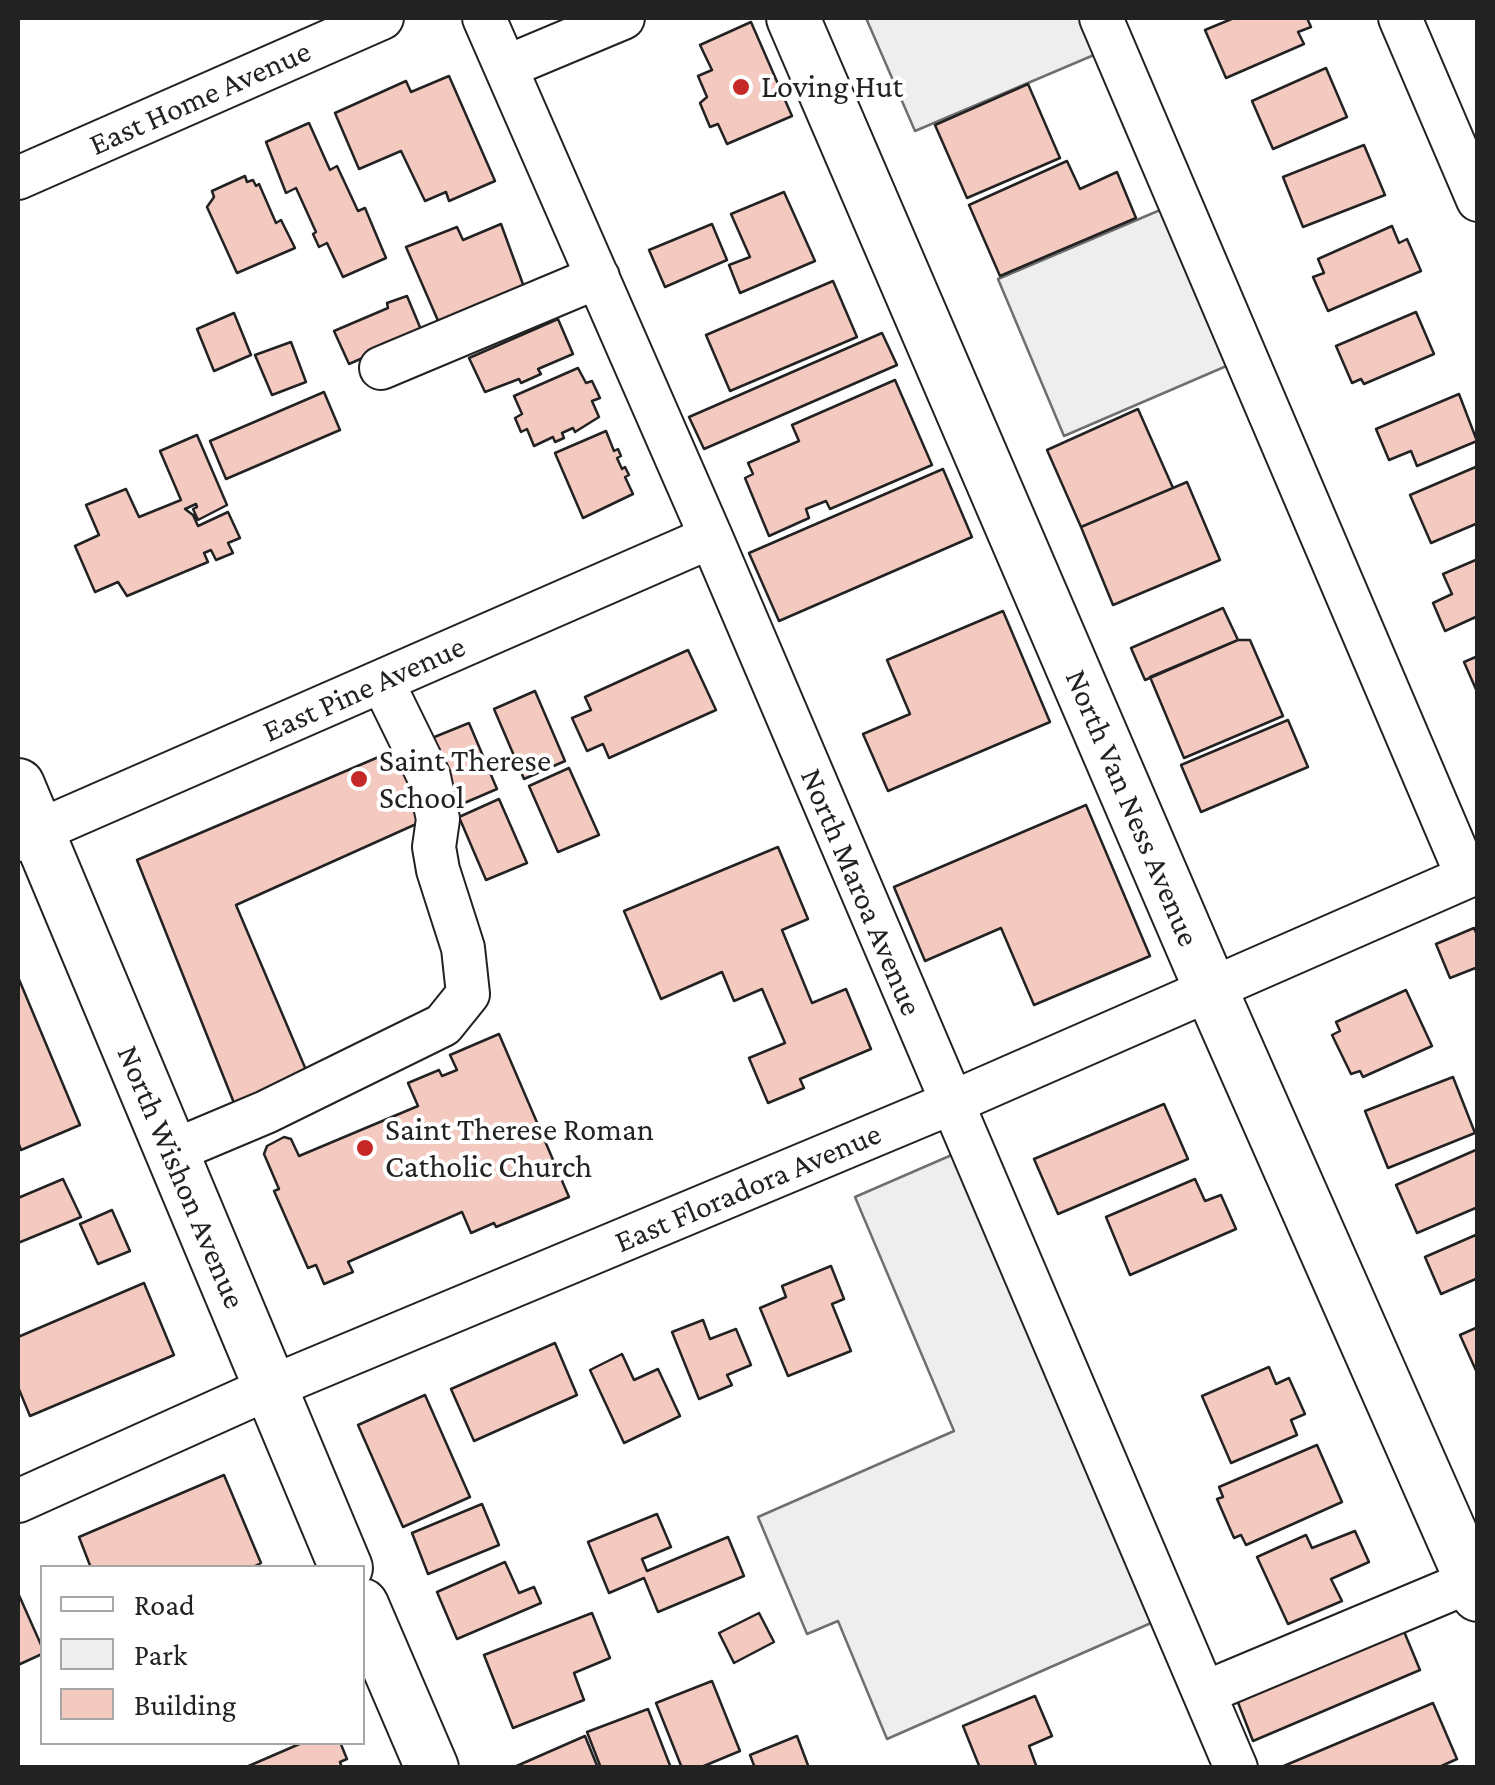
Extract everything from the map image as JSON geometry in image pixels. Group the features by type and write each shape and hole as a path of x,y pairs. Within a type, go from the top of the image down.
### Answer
{"main road":[{"name":"North Van Ness Avenue","path":"793,18 1211,990 1474,1588"},
{"name":"North Wishon Avenue","path":"24,819 345,1565"},
{"path":"365,1612 432,1768"}],"street":[{"name":"East Home Avenue","path":"18,178 382,18"},
{"name":"North Maroa Avenue","path":"484,18 711,538 1236,1768"},
{"path":"506,67 623,18"},
{"path":"1100,18 1472,874"},
{"path":"1400,18 1478,200"},
{"path":"382,368 598,277"},
{"name":"East Pine Avenue","path":"24,819 382,681 711,538"},
{"path":"170,1152 266,1112 443,1025 468,994 463,948 436,858 438,819 428,777 382,681"},
{"name":"East Floradora Avenue","path":"18,1501 269,1388 951,1103 1472,874"},
{"path":"1204,1693 1474,1588"}],"green space":[{"path":"866,18 1086,18 1101,52 915,131"},
{"path":"1186,199 1252,355 1064,436 998,279"},
{"path":"954,1154 1151,1623 887,1739 838,1621 807,1634 758,1517 954,1431 855,1197"}],"building":[{"path":"1234,18 1307,18 1311,27 1298,32 1304,44 1226,78 1205,30"},
{"name":"Loving Hut","path":"751,22 792,116 727,144 718,124 710,127 700,103 707,97 698,76 712,70 700,45"},
{"path":"1326,68 1347,117 1273,149 1252,101"},
{"path":"449,76 495,181 449,201 446,192 425,201 401,151 359,169 335,113 406,81 411,92"},
{"path":"1028,84 1060,158 967,198 935,125"},
{"path":"309,123 330,170 337,166 358,211 365,208 386,258 343,277 327,243 319,247 296,188 286,193 266,142"},
{"path":"1364,145 1385,195 1303,227 1283,177"},
{"path":"1067,161 1080,189 1117,172 1136,218 1000,276 969,205"},
{"path":"245,176 247,182 259,184 276,223 281,220 295,248 237,273 207,207 214,197 212,191"},
{"path":"784,192 815,261 740,293 729,265 750,257 731,214"},
{"path":"501,224 524,287 439,323 406,247 457,227 463,240"},
{"path":"712,224 727,260 665,287 649,250"},
{"path":"1392,226 1399,243 1407,239 1421,271 1328,311 1313,277 1324,273 1318,259"},
{"path":"833,281 857,337 730,391 706,335"},
{"path":"407,296 422,332 349,364 334,331"},
{"path":"1416,312 1434,354 1364,384 1361,379 1352,383 1336,346"},
{"path":"234,313 251,355 214,371 197,329"},
{"path":"558,319 573,354 538,369 541,374 521,383 519,379 485,392 469,358"},
{"path":"882,333 897,365 704,449 689,417"},
{"path":"291,342 306,382 272,395 255,355"},
{"path":"578,368 586,383 592,381 600,398 592,401 599,417 575,432 573,428 562,433 564,438 555,442 553,437 534,446 527,429 521,432 515,418 522,414 514,396"},
{"path":"895,380 932,465 830,509 826,501 806,509 809,518 769,536 745,478 753,474 748,463 799,441 792,425"},
{"path":"324,392 340,430 226,479 210,441"},
{"path":"1459,394 1477,441 1417,466 1411,451 1389,460 1376,429"},
{"path":"1138,409 1173,488 1081,527 1047,450"},
{"path":"606,431 614,451 618,449 621,456 617,458 629,475 625,477 633,494 583,518 555,453"},
{"path":"197,435 227,505 198,520 193,509 196,504 185,509 198,526 228,512 240,538 228,543 233,553 216,560 211,550 204,553 208,562 127,596 118,582 95,592 75,546 99,535 86,505 126,489 139,517 181,500 160,451"},
{"path":"1478,466 1478,523 1431,543 1410,495"},
{"path":"943,469 972,537 779,621 749,553"},
{"path":"1187,482 1220,560 1113,605 1081,527"},
{"path":"1478,559 1478,616 1445,631 1433,603 1452,594 1443,574"},
{"path":"1223,608 1238,640 1145,680 1131,648"},
{"path":"1003,611 1050,722 888,791 863,734 910,714 887,660"},
{"path":"1238,640 1250,640 1283,716 1184,758 1150,677"},
{"path":"688,650 716,710 609,758 603,744 587,751 572,718 591,710 585,697"},
{"path":"1478,656 1478,694 1464,662"},
{"path":"535,691 565,761 524,779 494,709"},
{"path":"1288,720 1308,767 1201,812 1181,765"},
{"path":"469,723 497,789 455,807 427,740"},
{"path":"395,750 423,821 236,905 309,1077 236,1108 137,860"},
{"path":"569,768 599,835 558,852 529,786"},
{"path":"499,799 527,863 486,880 459,817"},
{"path":"1086,805 1150,956 1034,1005 1001,928 925,961 894,887"},
{"path":"778,847 808,919 782,930 812,1003 846,989 871,1049 800,1079 804,1088 768,1103 749,1058 785,1043 762,989 734,1001 722,972 661,999 624,911"},
{"path":"1474,928 1478,937 1478,967 1450,978 1436,944"},
{"path":"18,977 80,1125 21,1150 18,1142"},
{"path":"1406,990 1432,1046 1363,1077 1360,1071 1351,1074 1332,1035 1340,1031 1336,1022"},
{"path":"499,1034 569,1197 471,1233 462,1212 348,1262 353,1272 324,1284 316,1265 308,1268 274,1191 279,1189 264,1154 267,1146 284,1137 291,1139 299,1156 418,1106 408,1083 439,1070 442,1076 457,1070 450,1055"},
{"path":"1453,1077 1475,1133 1388,1168 1365,1111"},
{"path":"1164,1104 1188,1159 1058,1214 1034,1159"},
{"path":"1478,1149 1478,1207 1417,1233 1396,1185"},
{"path":"63,1179 81,1217 18,1243 18,1198"},
{"path":"1195,1179 1205,1201 1221,1195 1236,1229 1130,1275 1106,1217"},
{"path":"112,1210 130,1251 98,1264 80,1224"},
{"path":"1478,1234 1478,1278 1441,1294 1425,1257"},
{"path":"831,1266 844,1299 832,1304 851,1351 788,1376 760,1308 786,1297 782,1286"},
{"path":"144,1283 174,1355 30,1416 18,1387 18,1337"},
{"path":"703,1320 710,1339 736,1329 751,1365 727,1375 732,1385 699,1399 672,1332"},
{"path":"1478,1327 1478,1375 1460,1335"},
{"path":"555,1343 577,1395 474,1441 451,1389"},
{"path":"622,1354 634,1380 658,1369 680,1416 624,1443 590,1370"},
{"path":"1269,1367 1276,1384 1289,1378 1305,1414 1291,1420 1297,1435 1231,1463 1202,1396"},
{"path":"425,1395 470,1497 403,1527 358,1425"},
{"path":"1317,1445 1342,1502 1246,1545 1241,1535 1234,1538 1217,1499 1223,1497 1219,1487"},
{"path":"224,1475 261,1563 90,1565 79,1537"},
{"path":"482,1504 499,1545 428,1574 412,1533"},
{"path":"657,1514 671,1547 642,1559 647,1571 728,1537 744,1576 658,1612 644,1578 609,1593 588,1542"},
{"path":"1355,1531 1369,1562 1331,1579 1342,1601 1288,1624 1257,1557 1306,1535 1312,1548"},
{"path":"505,1562 519,1593 534,1587 541,1603 457,1639 437,1592"},
{"path":"18,1593 40,1642 40,1655 18,1665"},
{"path":"592,1613 610,1658 574,1673 584,1700 513,1728 484,1655"},
{"path":"759,1613 774,1642 734,1663 719,1633"},
{"path":"1403,1629 1420,1670 1253,1741 1237,1700"},
{"path":"712,1681 740,1751 699,1768 682,1768 656,1703"},
{"path":"1035,1696 1052,1736 1029,1746 1037,1768 980,1768 963,1726"},
{"path":"1433,1703 1457,1759 1437,1768 1279,1768"},
{"path":"648,1709 671,1768 601,1768 587,1732"},
{"path":"585,1736 598,1768 512,1768"},
{"path":"797,1736 809,1768 755,1768 750,1755"},
{"path":"297,1745 341,1745 347,1759 340,1762 342,1768 244,1768"}],"place":[{"name":"Loving Hut","path":"741,87"},
{"name":"Saint Therese School","path":"359,779"},
{"name":"Saint Therese Roman Catholic Church","path":"365,1148"}]}
